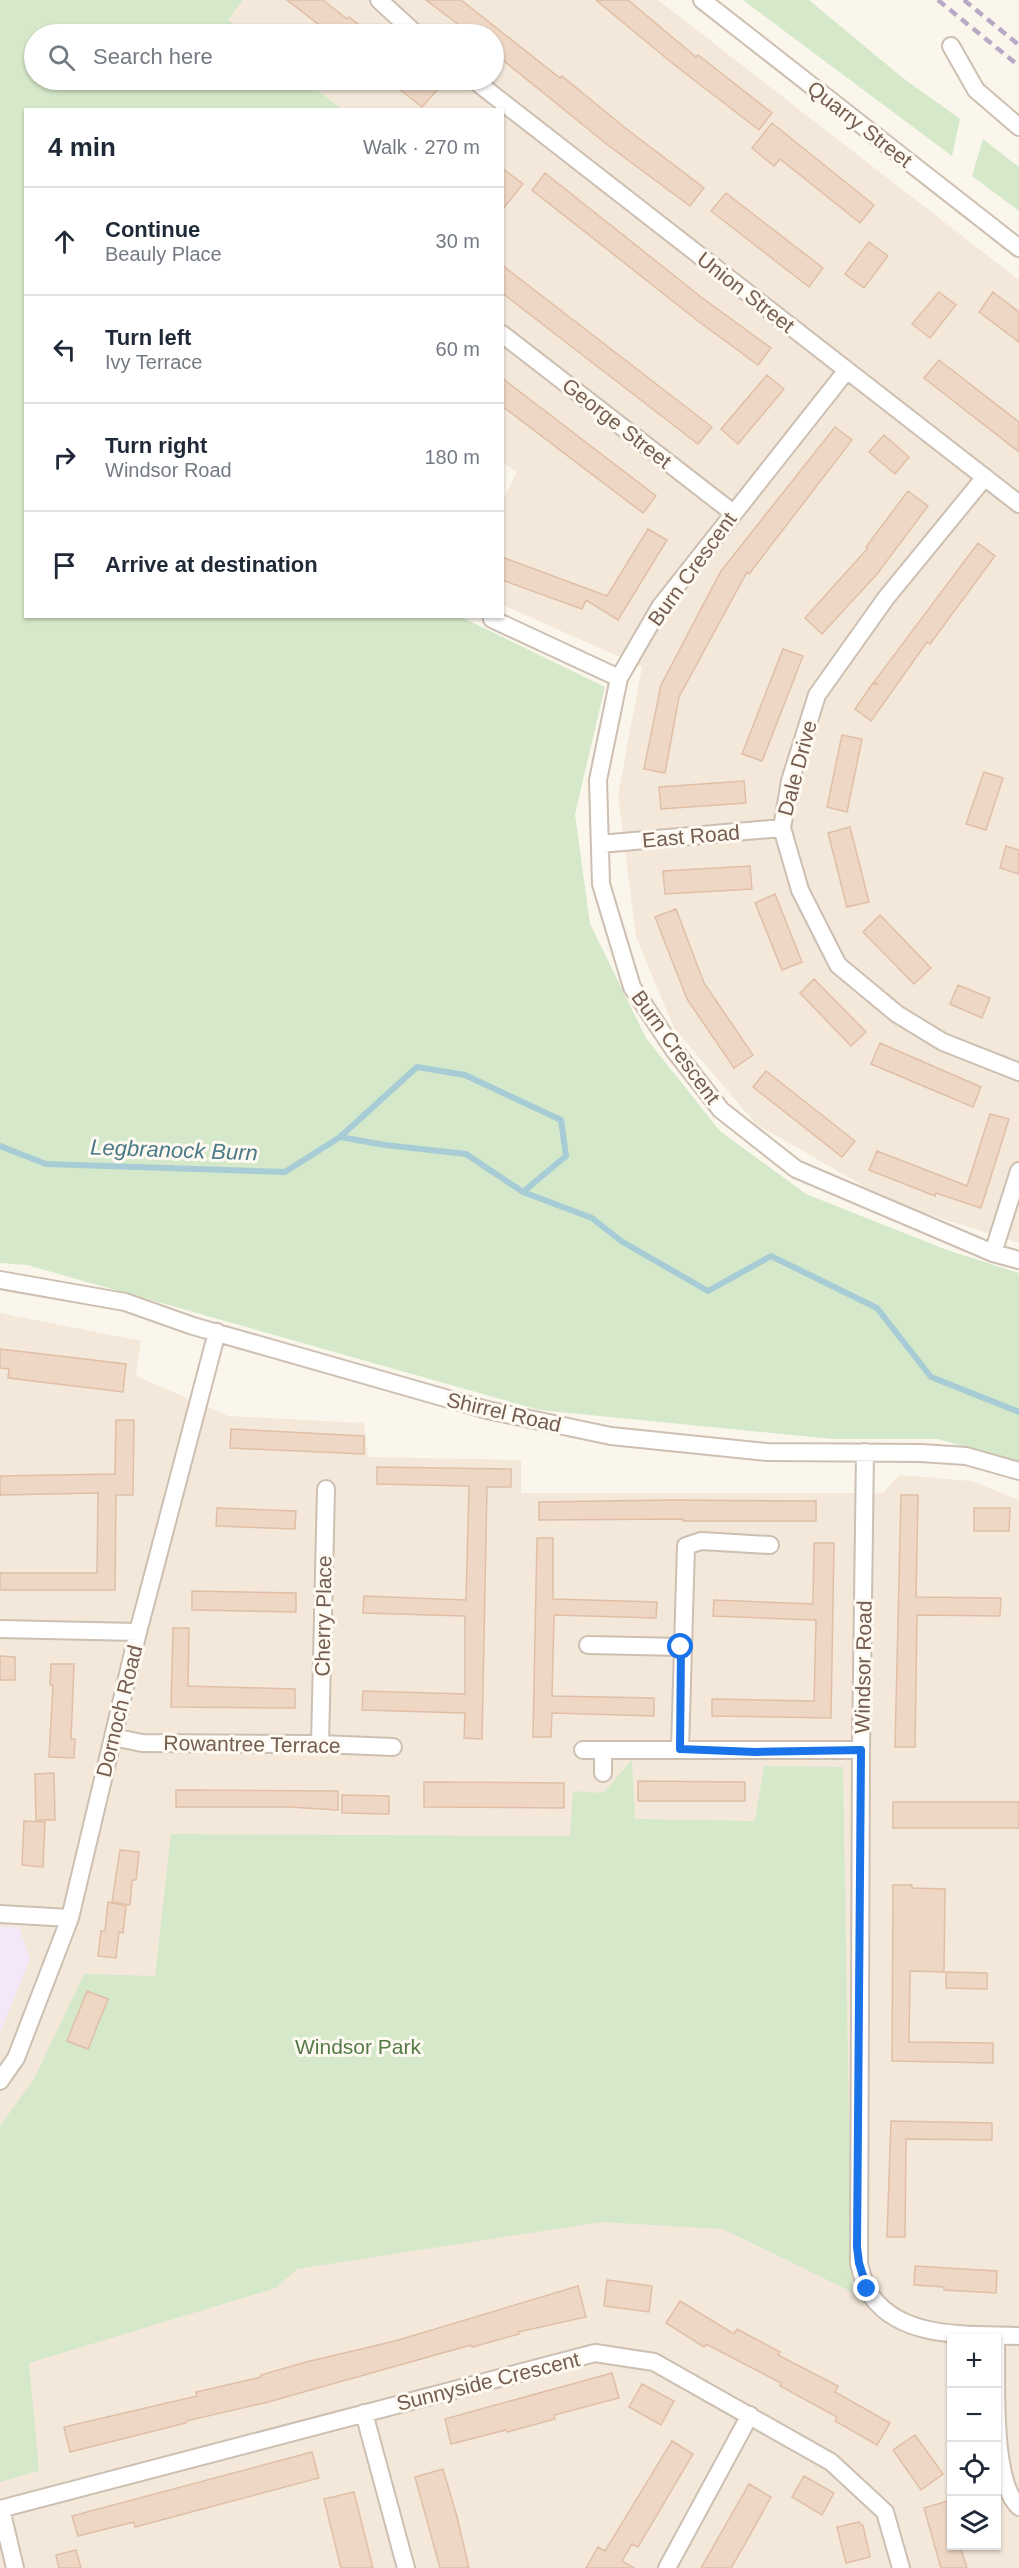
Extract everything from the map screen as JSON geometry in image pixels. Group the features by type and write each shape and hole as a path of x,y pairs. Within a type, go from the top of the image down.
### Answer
{"street":[{"path":"379,0 405,24"},
{"name":"Quarry Street","path":"702,0 1019,248"},
{"path":"951,46 976,90 1019,127"},
{"name":"Union Street","path":"484,90 503,108"},
{"name":"Union Street","path":"505,110 1019,504"},
{"name":"George Street","path":"504,336 732,512"},
{"name":"Burn Crescent","path":"847,370 732,512 660,607 619,678 598,780 601,884 632,987 674,1050 721,1110 796,1169 993,1252 1019,1260"},
{"name":"Dale Drive","path":"985,477 886,598 817,695 790,781 782,828 800,890 838,965 897,1014 943,1042 1019,1072"},
{"path":"492,619 619,678"},
{"name":"East Road","path":"600,844 782,828"},
{"path":"993,1252 1019,1172"},
{"name":"Shirrel Road","path":"0,1280 125,1302 217,1332 487,1410 611,1436 767,1452 921,1452 966,1456 1019,1471"},
{"name":"Dornoch Road","path":"0,2081 16,2058 70,1918 138,1632 217,1332"},
{"name":"Windsor Road","path":"865,1452 859,2263 867,2289 880,2306 897,2319 923,2330 955,2334"},
{"name":"Cherry Place","path":"320,1744 326,1489"},
{"path":"680,1749 681,1647 686,1546 700,1540 770,1545"},
{"path":"0,1629 138,1632"},
{"path":"588,1645 681,1647"},
{"name":"Rowantree Terrace","path":"112,1737 142,1743 320,1744 393,1747"},
{"path":"583,1750 680,1749 755,1752 861,1750"},
{"path":"603,1750 603,1773"},
{"path":"0,1914 70,1918"},
{"name":"Windsor Road","path":"1001,2338 1019,2336"},
{"name":"Sunnyside Crescent","path":"1,2509 595,2353 654,2362 831,2462 885,2512 901,2568"},
{"path":"997,2388 999,2449 1005,2484 1013,2502 1019,2507"},
{"path":"363,2413 406,2568"},
{"path":"667,2568 750,2415"},
{"path":"1,2509 15,2568"}],"shaded area":[{"path":"243,0 658,0 1019,280 1019,1243 893,1203 756,1124 674,1028 636,937 618,795 642,667 504,605 504,498 517,472 504,463 504,108 341,108 317,90 504,90 504,24 233,24 228,20"},
{"path":"0,1313 141,1341 136,1376 228,1416 364,1423 368,1457 521,1460 521,1493 883,1493 899,1475 971,1481 1019,1500 1019,2568 0,2568"},
{"path":"0,1927 19,1927 30,1959 0,2033"}],"green space":[{"path":"0,0 243,0 228,20 233,24 24,24 24,90 317,90 341,108 24,108 24,618 463,618 605,687 575,814 590,924 646,1038 720,1131 806,1194 947,1250 1019,1273 1019,1462 938,1439 832,1439 539,1410 27,1265 0,1263"},
{"path":"743,0 809,0 903,78 960,119 952,156"},
{"path":"983,139 1019,167 1019,211 972,176"},
{"name":"Windsor Park","path":"632,1760 635,1819 755,1821 764,1766 843,1767 852,2292 723,2229 601,2222 297,2269 276,2288 29,2363 39,2471 0,2482 0,2126 34,2079 84,1974 155,1976 171,1834 570,1836 573,1791 603,1793"}],"building":[{"path":"287,0 323,0 347,19 349,17 358,24 318,24"},
{"path":"426,0 461,0 491,24 458,24"},
{"path":"596,0 628,0 696,57 698,55 772,113 759,130 672,63"},
{"path":"504,34 560,78 562,76 704,188 690,206 609,146 504,61"},
{"path":"401,90 437,90 422,107"},
{"path":"772,123 874,205 860,223 780,159 774,166 752,148"},
{"path":"504,170 523,184 504,208"},
{"path":"545,173 701,297 771,348 758,365 698,321 532,190"},
{"path":"726,193 823,268 809,287 711,211"},
{"path":"869,242 888,256 864,288 845,274"},
{"path":"504,267 712,427 698,444 504,295"},
{"path":"939,292 956,305 930,338 912,324"},
{"path":"993,292 1019,312 1019,342 979,312"},
{"path":"939,360 1019,422 1019,452 924,378"},
{"path":"767,375 784,389 738,444 721,429"},
{"path":"504,380 656,496 643,513 504,408"},
{"path":"835,427 852,440 749,574 747,572 679,697 665,773 644,769 661,685 721,571"},
{"path":"884,435 909,457 895,474 869,452"},
{"path":"908,491 928,506 877,574 822,634 805,618 868,548 866,547"},
{"path":"648,529 667,540 618,620 586,600 582,609 504,581 504,558 607,596"},
{"path":"978,543 995,556 930,644 927,642 871,721 855,709 873,683 878,685 874,682"},
{"path":"783,649 803,656 762,761 742,754"},
{"path":"842,735 862,739 847,812 827,807"},
{"path":"984,772 1003,778 986,830 966,824"},
{"path":"744,781 746,803 661,809 659,787"},
{"path":"850,827 869,902 847,907 828,833"},
{"path":"1006,846 1019,850 1019,874 1000,868"},
{"path":"750,866 752,889 665,894 663,871"},
{"path":"775,894 802,962 782,970 755,903"},
{"path":"676,909 704,983 753,1055 734,1068 687,999 655,917"},
{"path":"880,915 931,968 914,984 863,932"},
{"path":"814,979 866,1032 851,1046 800,993"},
{"path":"958,985 990,998 982,1018 950,1004"},
{"path":"880,1043 981,1087 973,1107 871,1064"},
{"path":"766,1071 855,1141 842,1157 753,1087"},
{"path":"990,1114 1009,1119 981,1208 936,1193 935,1196 869,1170 877,1151 967,1186"},
{"path":"0,1349 126,1364 123,1392 8,1378 9,1369 0,1368"},
{"path":"116,1420 134,1420 133,1495 116,1495 115,1590 0,1590 0,1573 97,1573 98,1493 0,1495 0,1476 115,1474"},
{"path":"231,1429 364,1436 364,1454 230,1448"},
{"path":"377,1467 511,1469 511,1487 487,1487 482,1739 464,1738 465,1713 362,1710 363,1691 465,1694 465,1616 363,1613 364,1596 466,1600 469,1486 377,1484"},
{"path":"901,1495 918,1495 916,1597 1001,1598 1000,1616 917,1615 915,1747 895,1747"},
{"path":"816,1501 816,1521 539,1520 539,1502"},
{"path":"217,1508 296,1511 295,1529 216,1526"},
{"path":"974,1508 1010,1508 1009,1531 974,1531"},
{"path":"537,1538 553,1538 553,1599 657,1602 656,1618 554,1615 552,1696 654,1698 654,1716 552,1713 551,1737 533,1737"},
{"path":"814,1543 834,1543 831,1718 712,1716 712,1699 814,1701 816,1620 713,1616 714,1600 813,1604"},
{"path":"192,1591 296,1593 296,1612 192,1610"},
{"path":"173,1628 189,1628 188,1686 295,1689 295,1708 171,1707"},
{"path":"0,1656 15,1657 15,1680 0,1680"},
{"path":"51,1664 74,1664 71,1739 75,1739 74,1758 49,1757 53,1685 50,1685"},
{"path":"54,1773 55,1820 36,1820 35,1774"},
{"path":"638,1781 745,1782 745,1801 638,1801"},
{"path":"424,1782 564,1783 564,1808 424,1807"},
{"path":"176,1790 338,1791 338,1810 289,1807 176,1807"},
{"path":"342,1795 389,1796 389,1814 342,1813"},
{"path":"893,1802 1019,1802 1019,1828 893,1828"},
{"path":"24,1821 45,1822 43,1867 22,1865"},
{"path":"120,1850 139,1852 136,1880 132,1880 130,1905 112,1902"},
{"path":"893,1885 945,1889 944,1972 910,1971 909,2042 993,2043 993,2063 892,2061"},
{"path":"108,1902 126,1906 123,1933 119,1932 116,1958 98,1956 101,1931 105,1931"},
{"path":"946,1972 987,1973 987,1989 946,1988"},
{"path":"87,1991 108,1999 88,2049 67,2041"},
{"path":"891,2121 992,2123 992,2140 906,2139 905,2237 887,2237"},
{"path":"915,2266 997,2271 996,2293 944,2290 944,2287 914,2285"},
{"path":"607,2280 652,2286 649,2312 604,2306"},
{"path":"578,2286 586,2317 518,2332 519,2334 472,2347 471,2345 268,2402 70,2452 64,2427 197,2396 196,2392 395,2341"},
{"path":"680,2301 734,2334 737,2329 780,2352 778,2355 838,2386 835,2392 890,2423 877,2445 835,2421 837,2417 780,2386 781,2383 706,2344 704,2347 666,2323"},
{"path":"612,2373 619,2398 554,2415 555,2419 451,2444 445,2419"},
{"path":"642,2384 674,2401 661,2425 629,2407"},
{"path":"915,2435 943,2474 921,2490 893,2450"},
{"path":"672,2441 693,2454 638,2547 632,2544 622,2561 634,2568 586,2568 598,2547 605,2551"},
{"path":"312,2452 319,2478 135,2527 134,2522 78,2536 72,2516"},
{"path":"443,2469 469,2568 440,2568 415,2477"},
{"path":"804,2476 834,2493 822,2515 792,2497"},
{"path":"749,2484 771,2497 745,2544 731,2568 701,2568"},
{"path":"354,2492 373,2568 341,2568 324,2499"},
{"path":"947,2501 947,2550 961,2550 967,2568 941,2568 924,2508"},
{"path":"859,2522 863,2525 870,2557 846,2563 837,2527"},
{"path":"76,2550 81,2568 59,2568 56,2555"}],"waterway":[{"name":"Legbranock Burn","path":"340,1137 417,1067 465,1075 561,1120 566,1156 523,1192 592,1218 621,1241 708,1291 771,1256 877,1308 931,1377 1019,1412"},
{"name":"Legbranock Burn","path":"0,1146 46,1164 285,1172 340,1137 385,1145 466,1154 523,1192"}],"railway":[{"path":"938,0 1019,66"},
{"path":"964,0 1019,45"}],"route":[{"path":"681,1647 680,1749 755,1752 861,1750 862,1860 857,2247 867,2289"}]}
